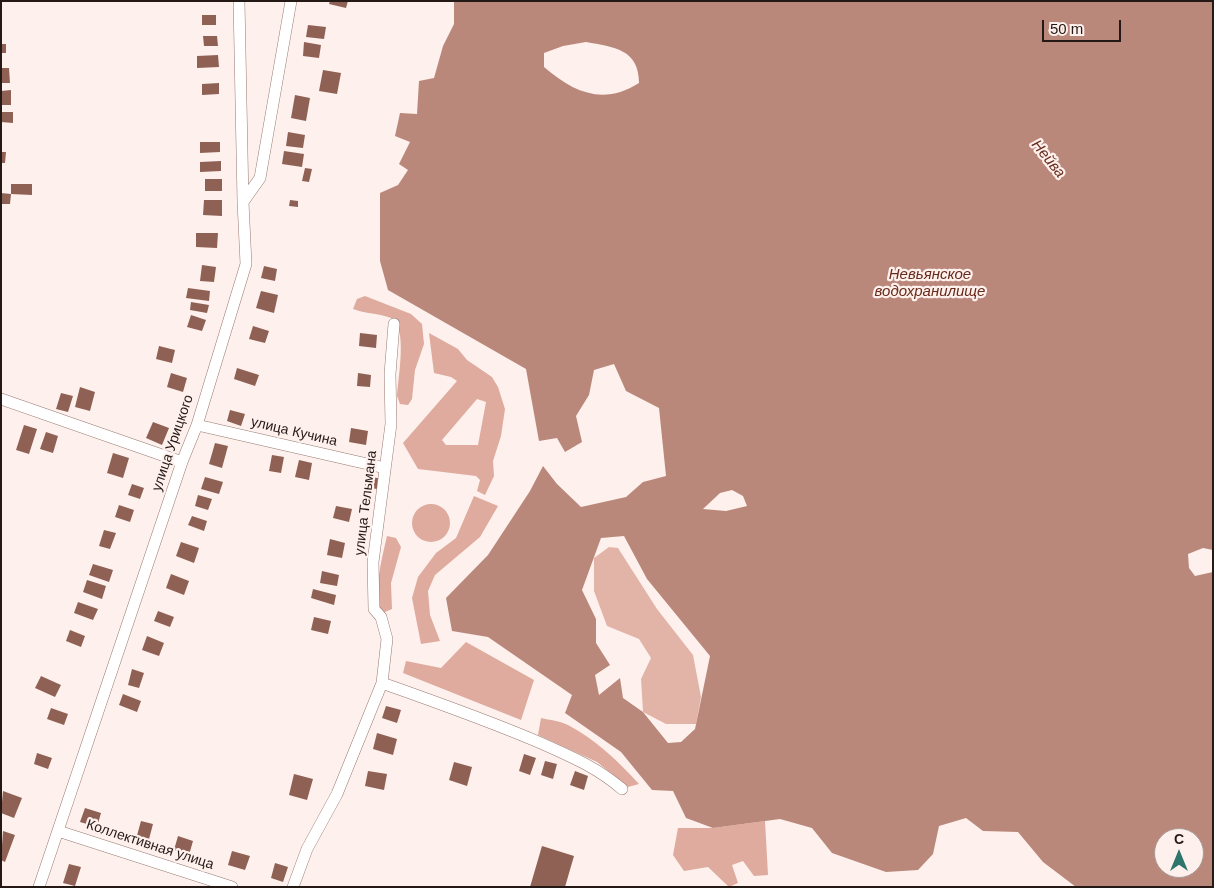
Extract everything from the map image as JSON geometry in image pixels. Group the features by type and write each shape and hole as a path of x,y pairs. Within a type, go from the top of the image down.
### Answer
{"street":[{"name":"улица Урицкого","path":"39,887 196,425 246,264 239,1"},
{"path":"243,202 260,178 291,1"},
{"name":"улица Тельмана","path":"293,887 307,849 337,794 382,683 387,639 381,617 374,610 374,553 391,424 390,374 394,324"},
{"path":"1,399 182,462"},
{"name":"улица Кучина","path":"196,425 385,468"},
{"path":"382,683 518,734 586,764 605,774 622,789"},
{"name":"Коллективная улица","path":"58,831 232,887"}],"shaded area":[{"path":"365,296 411,314 422,324 424,344 415,370 412,399 408,405 400,404 397,396 401,341 396,323 386,316 353,309 357,299"},
{"path":"429,333 458,349 467,360 492,377 498,387 505,409 501,436 493,461 494,476 485,495 477,491 480,480 476,476 418,469 403,443 457,381 451,377 434,373","holes":["477,399 486,402 478,445 446,445 442,440"]},
{"path":"474,496 498,506 480,537 435,575 428,591 430,615 440,641 421,644 412,598 418,577 436,553 456,538"},
{"path":"431,504 445,509 450,523 445,537 431,542 417,537 412,523 417,509"},
{"path":"387,536 396,538 401,547 391,583 392,609 380,614 378,585"},
{"path":"609,547 618,548 657,609 693,655 701,697 696,724 666,724 643,712 641,679 651,658 639,639 607,626 594,591 594,558"},
{"path":"466,642 534,680 521,720 403,673 406,661 441,668"},
{"path":"541,718 565,724 588,737 615,759 639,784 628,787 597,762 538,735"},
{"path":"765,821 768,875 754,876 743,861 732,865 738,883 729,887 708,867 684,871 673,855 678,828 713,828"}],"water":[{"name":"Невьянское водохранилище","path":"454,1 1213,1 1213,550 1203,548 1188,554 1189,568 1195,576 1213,572 1213,887 1076,887 1043,862 1018,832 983,831 966,818 939,826 933,854 918,870 886,872 832,853 812,828 780,819 713,828 686,818 673,791 652,790 621,752 565,713 572,695 488,637 452,631 446,598 488,555 530,491 543,466 557,484 581,507 626,497 643,482 666,476 659,408 626,391 614,364 594,370 589,395 576,416 582,442 565,452 557,438 539,441 526,369 388,290 380,261 380,193 398,185 408,170 399,164 410,142 395,136 400,113 417,114 419,81 434,78 443,46 454,24","holes":["586,42 615,48 630,56 635,63 639,83 613,94 589,93 566,83 544,67 544,53 563,46","732,490 743,496 747,506 726,511 703,509 720,493","624,536 647,579 710,656 695,729 681,742 668,743 643,712 623,698 620,678 599,695 595,675 610,665 596,643 596,619 582,590 601,538"]}],"building":[{"path":"330,1 348,1 346,8 329,4"},
{"path":"202,15 216,15 216,25 202,25"},
{"path":"308,25 326,27 324,39 306,37"},
{"path":"203,36 217,36 218,46 204,46"},
{"path":"304,42 321,45 319,58 303,56"},
{"path":"1,44 6,44 6,53 1,53"},
{"path":"218,55 219,67 197,68 197,56"},
{"path":"1,68 9,68 10,83 1,83"},
{"path":"323,70 341,73 337,94 319,91"},
{"path":"219,83 219,94 202,95 202,84"},
{"path":"11,90 11,105 1,105 1,91"},
{"path":"295,95 310,98 306,121 291,118"},
{"path":"1,112 13,112 13,123 1,122"},
{"path":"288,132 305,135 303,148 286,146"},
{"path":"200,142 220,142 220,152 200,153"},
{"path":"284,151 304,154 302,167 282,164"},
{"path":"1,152 6,152 5,163 1,163"},
{"path":"221,161 221,171 200,172 200,162"},
{"path":"305,168 312,169 309,182 302,181"},
{"path":"205,179 222,179 222,191 205,191"},
{"path":"11,184 32,184 32,195 11,194"},
{"path":"1,193 11,194 10,204 1,204"},
{"path":"204,200 222,200 222,216 203,215"},
{"path":"290,200 298,201 298,207 289,206"},
{"path":"196,233 218,233 217,248 196,247"},
{"path":"202,265 216,267 214,282 200,281"},
{"path":"264,266 277,269 275,281 261,278"},
{"path":"188,288 210,291 209,301 186,298"},
{"path":"261,291 278,295 274,313 256,308"},
{"path":"191,302 209,305 207,313 190,310"},
{"path":"191,315 206,320 202,331 187,327"},
{"path":"253,326 269,331 265,343 249,339"},
{"path":"360,333 377,335 376,348 359,346"},
{"path":"159,346 175,350 172,363 156,359"},
{"path":"237,368 259,375 255,386 234,379"},
{"path":"171,373 187,378 183,392 167,387"},
{"path":"358,373 371,375 370,387 357,386"},
{"path":"80,387 95,392 90,411 75,407"},
{"path":"61,393 73,396 68,412 56,409"},
{"path":"230,410 245,414 241,426 227,421"},
{"path":"153,422 169,428 162,445 146,438"},
{"path":"24,425 37,429 29,454 16,450"},
{"path":"351,428 368,431 366,445 349,442"},
{"path":"46,432 58,436 53,453 40,449"},
{"path":"215,443 228,446 222,468 209,464"},
{"path":"113,453 129,458 123,478 107,473"},
{"path":"272,455 284,457 281,473 269,471"},
{"path":"299,460 312,463 309,480 295,477"},
{"path":"205,477 223,482 219,494 201,489"},
{"path":"366,477 378,478 377,489 365,487"},
{"path":"132,484 144,488 140,499 128,495"},
{"path":"198,495 212,499 208,510 195,506"},
{"path":"119,505 134,510 130,522 115,517"},
{"path":"336,506 352,509 349,522 333,518"},
{"path":"192,516 207,521 204,531 188,525"},
{"path":"104,530 116,533 110,549 99,546"},
{"path":"330,539 345,543 342,558 327,555"},
{"path":"181,542 199,548 194,563 176,556"},
{"path":"93,564 113,570 109,582 89,575"},
{"path":"322,571 339,575 337,586 320,583"},
{"path":"171,574 189,581 184,595 166,588"},
{"path":"87,580 106,586 102,599 83,592"},
{"path":"313,589 336,595 334,605 311,598"},
{"path":"78,602 98,609 93,620 74,613"},
{"path":"158,611 174,617 170,627 154,621"},
{"path":"314,617 331,621 328,634 311,630"},
{"path":"70,630 85,636 81,647 66,641"},
{"path":"147,636 164,643 159,656 142,650"},
{"path":"132,669 144,673 139,688 128,685"},
{"path":"41,676 61,685 55,697 35,688"},
{"path":"123,694 141,701 137,712 119,705"},
{"path":"386,706 401,710 397,723 382,718"},
{"path":"51,708 68,714 64,725 47,719"},
{"path":"377,733 397,739 393,755 373,749"},
{"path":"37,753 52,758 48,769 34,764"},
{"path":"524,754 536,758 530,775 519,771"},
{"path":"545,761 557,764 553,779 541,775"},
{"path":"454,762 472,767 467,786 449,780"},
{"path":"368,771 387,774 384,790 365,786"},
{"path":"575,771 588,776 584,790 570,785"},
{"path":"294,774 313,779 307,800 289,795"},
{"path":"3,791 22,798 14,818 1,813"},
{"path":"85,808 101,813 97,827 80,822"},
{"path":"141,821 153,824 148,843 136,839"},
{"path":"3,831 15,835 5,862 1,860"},
{"path":"178,836 193,841 189,855 174,850"},
{"path":"542,846 574,856 565,887 530,887"},
{"path":"232,851 250,856 245,870 228,865"},
{"path":"275,863 288,867 283,882 271,878"},
{"path":"69,864 81,867 75,886 63,883"}],"water label":[{"name":"Нейва","path":"1048,159"}]}
